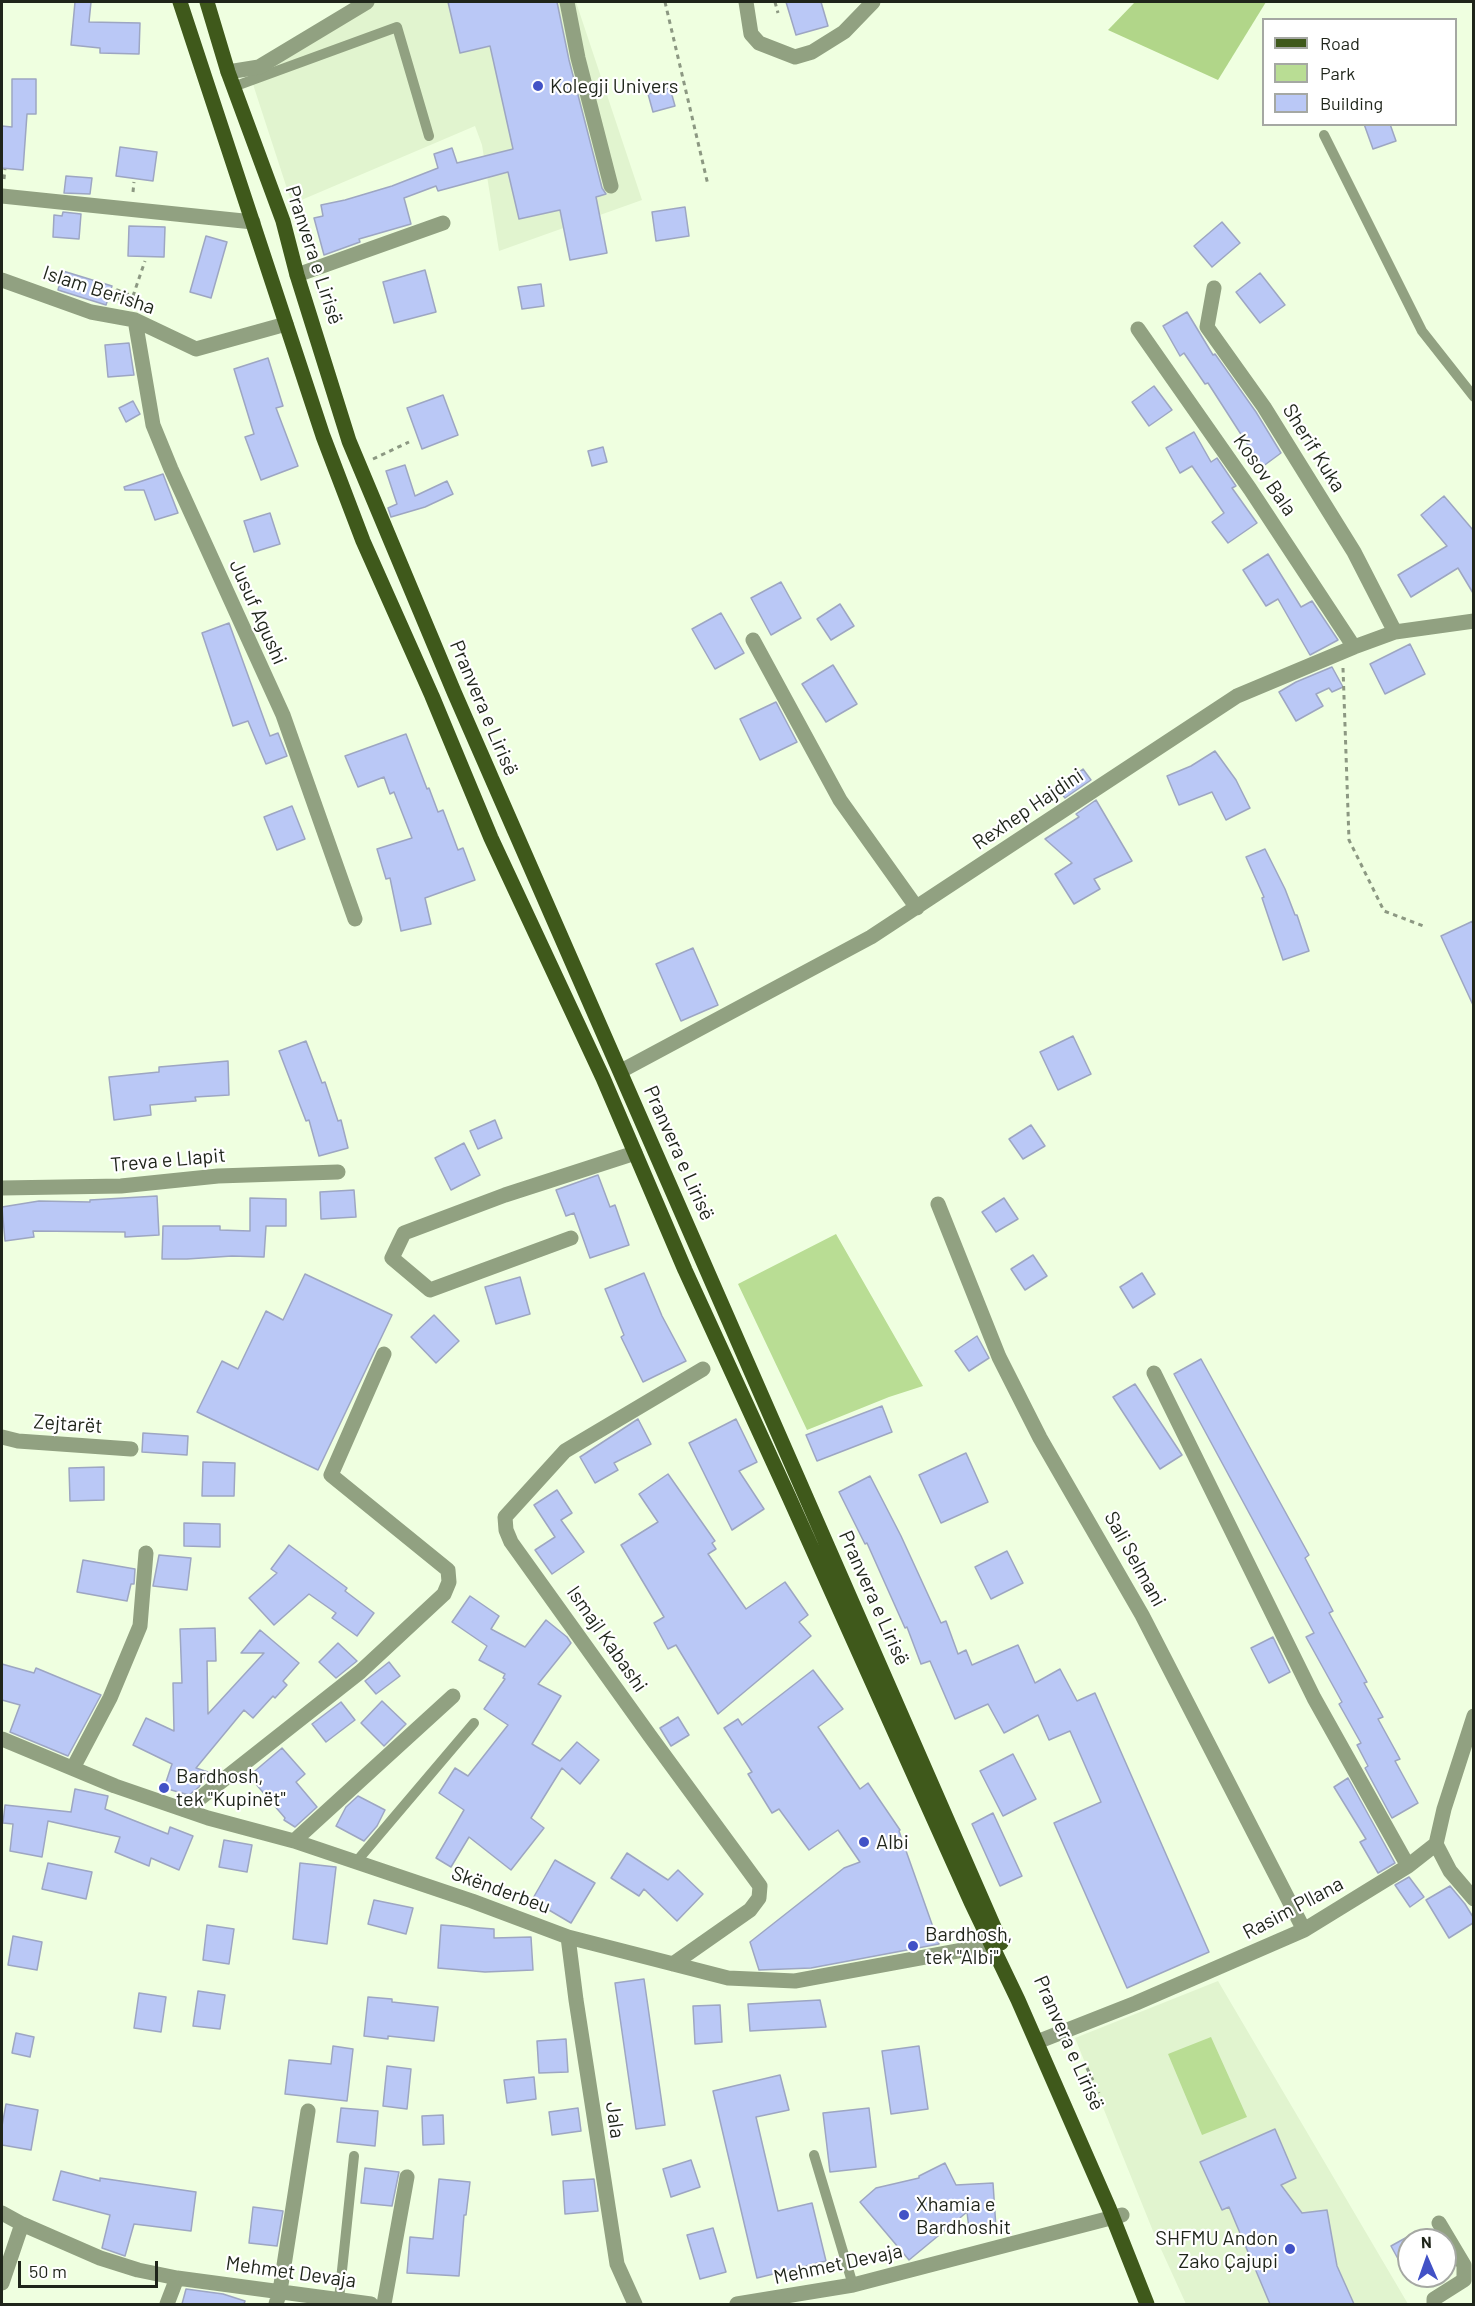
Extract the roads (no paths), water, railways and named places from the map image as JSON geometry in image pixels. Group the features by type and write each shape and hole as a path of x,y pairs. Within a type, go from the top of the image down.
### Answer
{"main road":[{"name":"Pranvera e Lirisë","path":"180,2 323,436 363,542 432,696 491,838 603,1078 728,1367 789,1497 970,1902 997,1944"},
{"name":"Pranvera e Lirisë","path":"207,2 233,87 283,221 297,275 350,441 454,692 621,1071 997,1944 1156,2304"},
{"name":"Pranvera e Lirisë","path":"1118,2216 1147,2304"}],"street":[{"path":"228,72 259,67 367,2"},
{"path":"567,2 578,58 611,186"},
{"path":"746,2 752,34 759,43 795,57 812,52 844,32 873,2"},
{"path":"2,196 253,222"},
{"path":"297,275 443,223"},
{"name":"Islam Berisha","path":"2,280 91,312 127,319 196,349 286,324"},
{"name":"Sherif Kuka","path":"1214,288 1207,327 1264,407 1354,552 1395,632"},
{"name":"Jusuf Agushi","path":"127,319 153,425 282,715 355,919"},
{"name":"Kosov Bala","path":"1138,329 1250,489 1348,649"},
{"name":"Rexhep Hajdini","path":"621,1071 871,937 1237,696 1348,649 1395,632 1473,621"},
{"path":"753,640 840,800 917,908"},
{"name":"Pranvera e Lirisë","path":"571,1238 430,1290 392,1258 404,1233 505,1195 635,1153"},
{"name":"Treva e Llapit","path":"2,1188 121,1186 218,1176 338,1172"},
{"name":"Sali Selmani","path":"938,1204 999,1357 1040,1438 1142,1615 1304,1930"},
{"path":"184,1810 360,1672 444,1594 449,1582 448,1570 331,1474 384,1354"},
{"name":"Ismajl Kabashi","path":"673,1964 750,1910 759,1898 760,1886 512,1542 506,1530 505,1517 565,1451 703,1369"},
{"path":"1154,1373 1314,1698 1408,1866"},
{"name":"Zejtarët","path":"2,1437 18,1441 131,1449"},
{"path":"73,1768 110,1698 140,1626 146,1553"},
{"path":"294,1841 453,1696"},
{"path":"1473,1716 1444,1809 1436,1844 1449,1871 1473,1899"},
{"name":"Skënderbeu","path":"2,1739 115,1786 184,1810 294,1841 568,1937 728,1978 795,1981 997,1944"},
{"name":"Rasim Pllana","path":"1041,2041 1146,1999 1304,1930 1408,1866 1436,1844"},
{"name":"Jala","path":"568,1937 617,2264 635,2304"},
{"path":"278,2298 308,2110"},
{"path":"384,2304 407,2177"},
{"name":"Mehmet Devaja","path":"2,2213 100,2258 138,2270 278,2298 339,2300 371,2304"},
{"name":"Mehmet Devaja","path":"737,2304 854,2285 1118,2216"},
{"path":"1434,2304 1434,2299 1464,2280 1464,2265 1439,2223"},
{"path":"2,2283 22,2224"},
{"path":"167,2304 177,2278"}],"lane":[{"path":"233,87 397,27 429,136"},
{"path":"1324,135 1422,331 1473,397"},
{"path":"356,1862 474,1723"},
{"path":"814,2155 854,2285"},
{"path":"339,2300 354,2156"}],"place":[{"name":"Kolegji Univers","path":"538,86"},
{"name":"Bardhosh, tek \"Kupinët\"","path":"164,1788"},
{"name":"Albi","path":"864,1842"},
{"name":"Bardhosh, tek \"Albi\"","path":"913,1946"},
{"name":"Xhamia e Bardhoshit","path":"904,2215"},
{"name":"SHFMU Andon Zako Çajupi","path":"1290,2249"}]}
